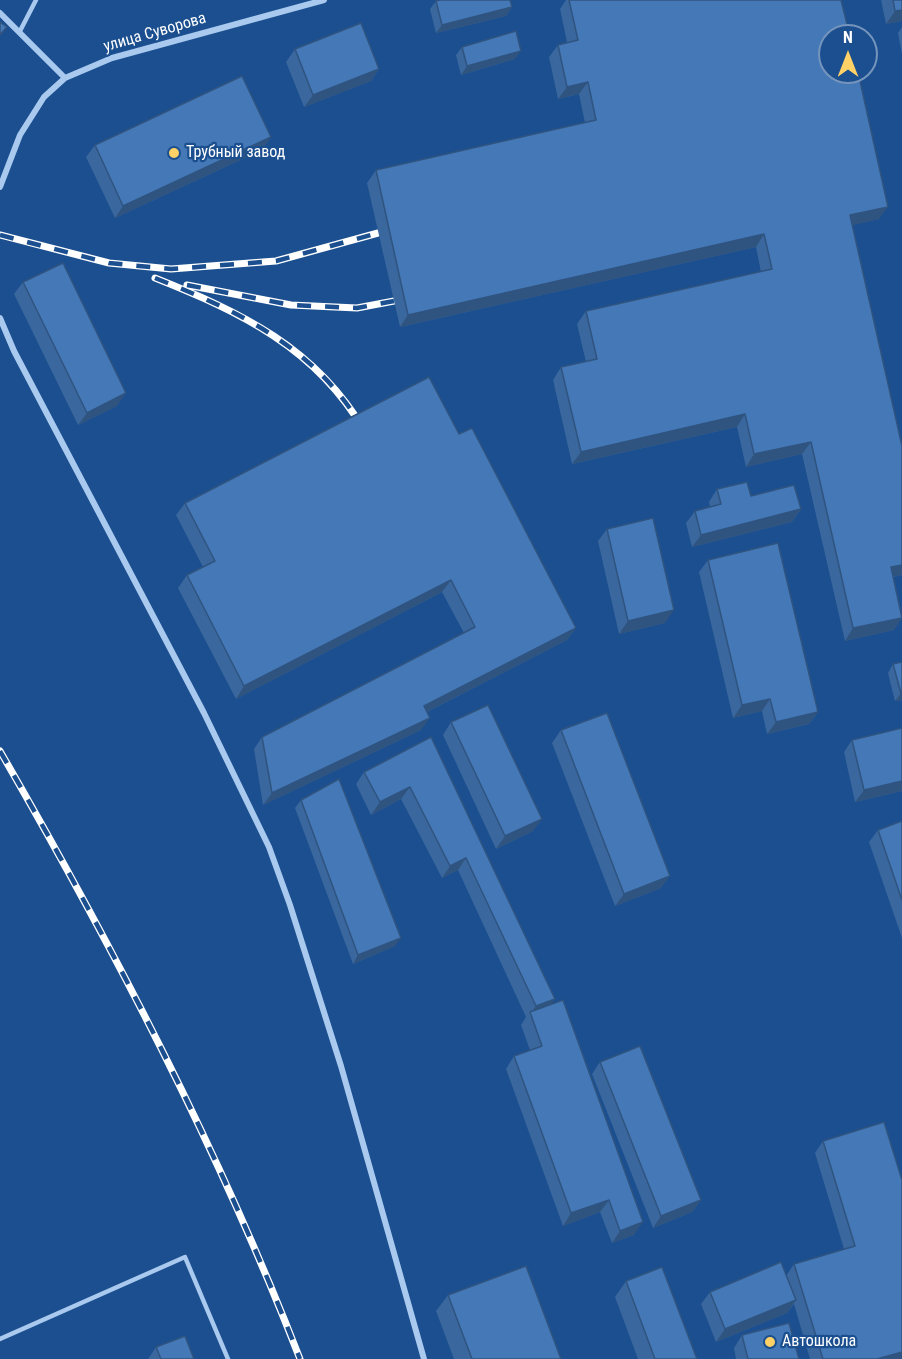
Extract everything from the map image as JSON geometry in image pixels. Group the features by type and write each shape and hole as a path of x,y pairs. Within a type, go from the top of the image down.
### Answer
{"street":[{"name":"улица Суворова","path":"0,187 20,135 44,97 65,78 112,58 324,0"},
{"path":"0,13 65,78"},
{"path":"0,318 14,351 204,713 269,847 290,905 341,1066 424,1359"}],"lane":[{"path":"20,31 36,0"},
{"path":"0,1339 185,1257 228,1359"}],"building":[{"path":"510,0 512,7 442,25 436,1"},
{"path":"569,0 841,0 847,24 818,24 818,84 861,84 888,207 850,215 902,446 902,565 891,567 902,618 853,628 811,442 754,454 745,414 581,452 561,367 597,359 586,311 772,269 764,234 408,315 376,170 596,120 588,82 567,87 558,45 578,40"},
{"path":"893,0 902,0 902,10 895,11"},
{"path":"0,22 7,27 0,35"},
{"path":"361,23 379,69 313,95 295,49"},
{"path":"516,31 521,51 467,66 462,47"},
{"name":"Трубный завод","path":"242,76 271,137 123,206 95,145"},
{"path":"63,263 126,393 87,413 23,282"},
{"path":"429,377 459,434 472,428 576,628 424,706 430,718 272,793 262,737 475,627 451,580 244,686 187,575 215,561 185,503"},
{"path":"747,482 751,496 794,485 801,509 701,535 695,511 721,504 717,489"},
{"path":"653,518 674,610 628,621 607,529"},
{"path":"778,543 818,712 776,722 770,699 742,705 708,560"},
{"path":"902,662 902,693 901,693 893,664"},
{"path":"488,705 542,819 505,836 451,722"},
{"path":"607,713 670,876 624,894 561,730"},
{"path":"902,728 902,781 864,790 852,740"},
{"path":"431,737 555,999 536,1006 466,858 450,866 410,787 380,802 364,772"},
{"path":"339,779 401,938 358,955 301,800"},
{"path":"902,821 902,900 878,830"},
{"path":"563,1000 643,1222 620,1231 609,1200 571,1213 514,1056 542,1046 530,1012"},
{"path":"640,1046 701,1200 661,1216 600,1062"},
{"path":"884,1122 902,1180 902,1352 877,1359 823,1359 794,1264 855,1246 823,1141"},
{"path":"781,1262 796,1300 725,1329 710,1292"},
{"path":"526,1266 561,1359 472,1359 448,1295"},
{"path":"662,1267 697,1359 655,1359 626,1281"},
{"path":"789,1323 799,1359 748,1359 742,1335"},
{"path":"185,1336 194,1359 161,1359 156,1347"}],"railway":[{"path":"0,235 109,263 171,269 276,261 378,233"},
{"path":"155,278 246,319 274,336 323,376 345,401 364,430"},
{"path":"187,285 291,305 357,308 394,301"},
{"path":"0,751 83,899 162,1049 234,1203 300,1359"}],"place":[{"name":"Трубный завод","path":"174,153"},
{"name":"Автошкола","path":"770,1342"}]}
